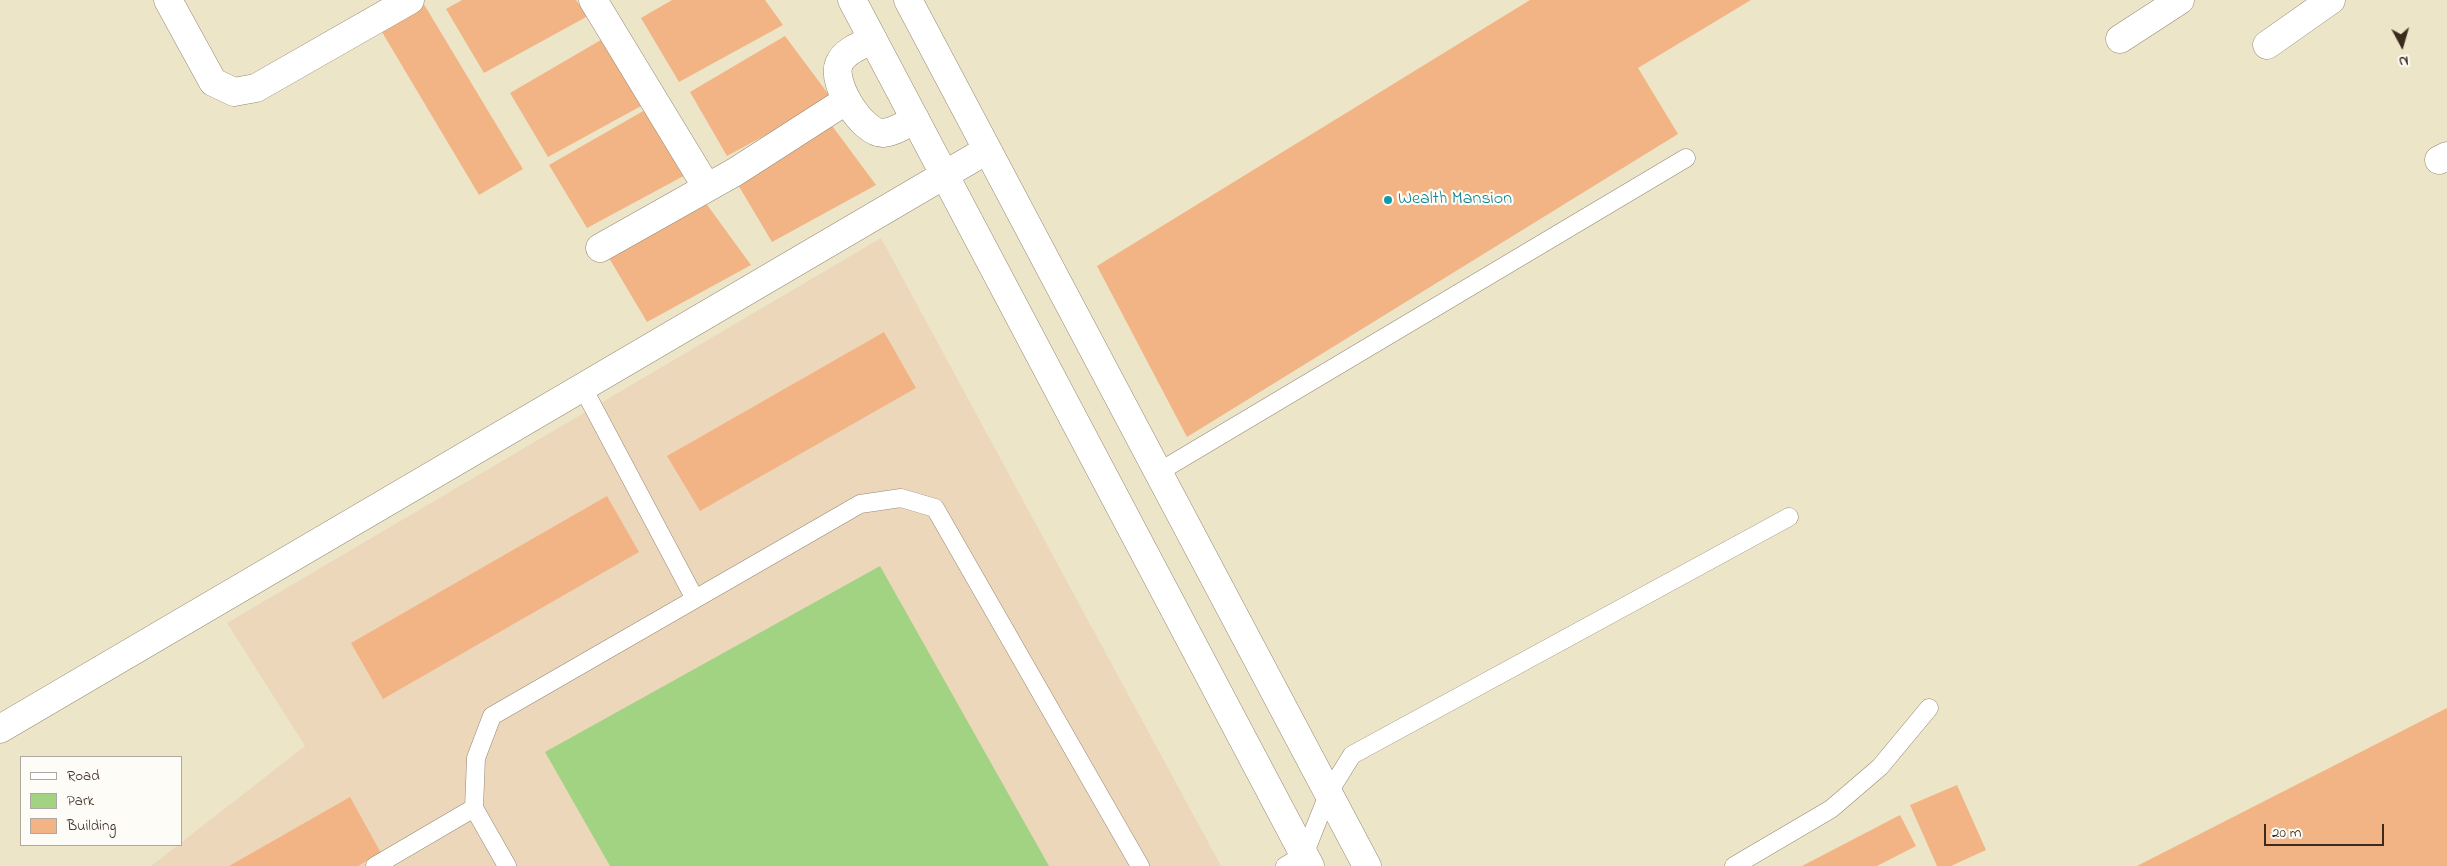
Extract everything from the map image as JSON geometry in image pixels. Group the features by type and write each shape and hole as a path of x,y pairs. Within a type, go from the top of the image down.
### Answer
{"street":[{"path":"168,0 213,82 234,92 256,88 410,0"},
{"path":"593,0 706,186"},
{"path":"852,0 1299,862"},
{"path":"908,0 1157,473 1367,866"},
{"path":"2120,39 2180,0"},
{"path":"2267,45 2331,0"},
{"path":"873,40 848,52 839,63 836,76 847,100 870,129 882,133 895,130 915,119"},
{"path":"600,248 706,186 735,172 847,100"},
{"path":"0,729 987,150"}],"lane":[{"path":"1157,473 1686,158"},
{"path":"583,388 695,599"},
{"path":"507,866 474,808 476,758 492,716 860,504 901,498 935,508 1140,866"},
{"path":"1299,862 1329,792 1352,755 1789,517"},
{"path":"1734,866 1831,808 1880,767 1929,708"},
{"path":"376,866 474,808"}],"shaded area":[{"path":"881,238 1221,866 151,866 177,846 182,846 182,842 305,746 227,623"}],"green space":[{"path":"880,566 1049,866 610,866 545,752"}],"building":[{"path":"462,0 576,0 588,16 484,73 446,9"},
{"path":"672,0 765,0 783,25 679,82 641,18"},
{"name":"Wealth Mansion","path":"1530,0 1751,0 1638,68 1678,134 1187,437 1097,266"},
{"path":"422,1 523,169 479,195 379,27"},
{"path":"785,36 832,99 727,156 690,92"},
{"path":"606,37 652,100 548,157 510,93"},
{"path":"645,110 691,172 587,228 549,165"},
{"path":"830,123 876,185 772,242 734,178"},
{"path":"705,202 751,265 647,322 609,258"},
{"path":"884,332 916,388 700,511 667,456"},
{"path":"607,496 639,552 383,699 351,643"},
{"path":"2447,708 2447,866 2137,866"},
{"path":"1957,785 1986,850 1951,866 1937,866 1910,805"},
{"path":"350,797 381,853 358,866 229,866"},
{"path":"1900,815 1916,846 1877,866 1802,866"}],"place":[{"name":"Wealth Mansion","path":"1388,200"}]}
